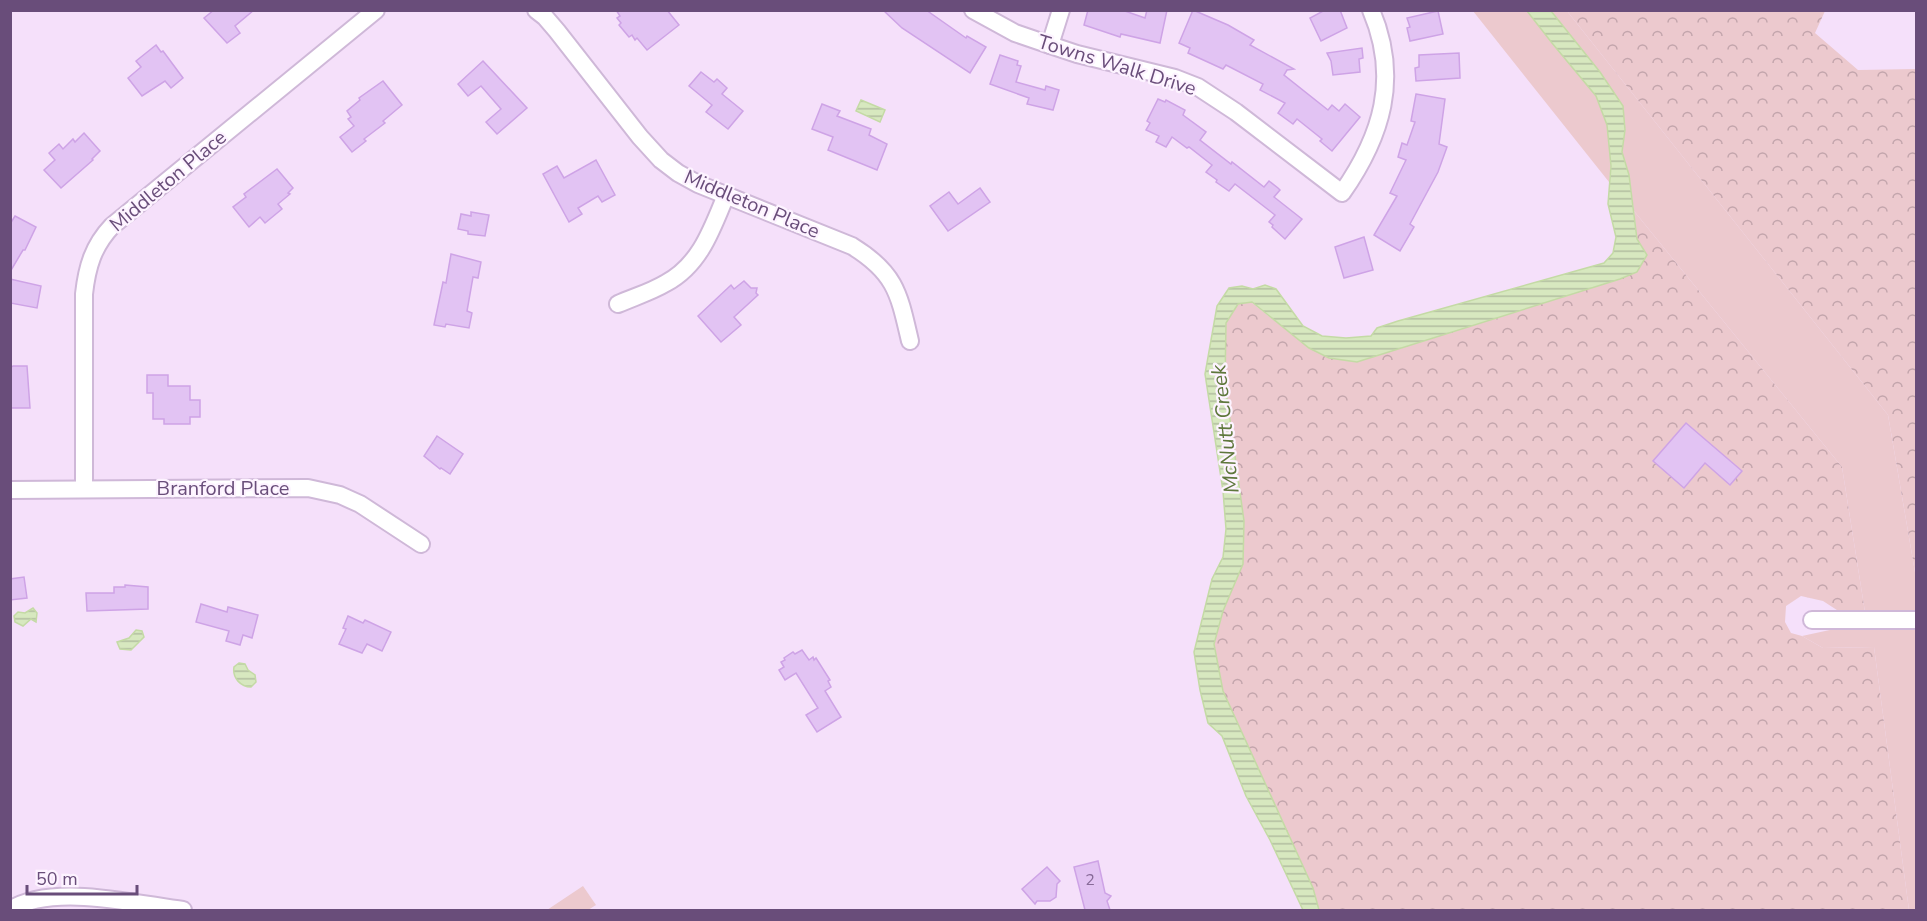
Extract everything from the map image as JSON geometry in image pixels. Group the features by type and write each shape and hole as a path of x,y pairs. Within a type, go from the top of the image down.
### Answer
{"street":[{"name":"Middleton Place","path":"84,489 84,294 87,273 99,240 112,226 376,10"},
{"name":"Middleton Place","path":"536,10 545,17 640,137 661,160 678,173 698,184 852,246 869,256 892,281 900,299 910,341"},
{"name":"Towns Walk Drive","path":"974,10 1015,33 1077,54 1174,78 1198,87 1236,112 1342,193 1364,160 1382,113 1385,71 1382,45 1371,10"},
{"path":"1050,45 1061,10"},
{"path":"618,304 666,283 688,267 709,237 726,195"},
{"name":"Branford Place","path":"10,490 308,488 340,495 360,504 421,544"},
{"path":"1812,620 1917,620"},
{"path":"10,910 26,902 53,896 100,899 183,910"}],"shaded area":[{"path":"11,11 1916,11 1916,910 11,910"}],"green space":[{"path":"1473,11 1527,11 1596,96 1607,125 1611,166 1609,182"},
{"path":"1551,11 1567,11 1888,415 1916,578 1916,611 1865,612 1842,467 1634,211 1629,175 1622,152 1625,130 1600,72"},
{"path":"1567,11 1825,11 1815,33 1858,70 1916,69 1916,578 1888,415"},
{"path":"1634,211 1842,467 1865,612 1840,612 1823,601 1801,596 1786,606 1785,622 1791,633 1802,636 1823,648 1874,647 1909,910 1319,910 1313,888 1223,691 1214,644 1244,521 1225,384 1226,323 1238,304 1251,302 1309,348 1329,358 1357,362 1637,272 1647,255 1637,239"},
{"path":"1916,626 1916,910 1909,910 1874,647 1823,648 1802,636 1839,628"},
{"path":"583,886 596,905 588,910 547,910"}],"water":[{"name":"McNutt Creek","path":"1527,11 1551,11 1600,72 1623,106 1625,130 1622,152 1629,175 1637,239 1647,255 1637,272 1357,362 1329,358 1309,348 1252,302 1238,304 1226,323 1225,384 1244,521 1243,564 1223,611 1214,644 1223,691 1313,888 1319,910 1303,910 1246,796 1222,736 1208,723 1194,652 1212,579 1223,557 1226,529 1223,491 1205,374 1217,306 1229,288 1242,286 1253,289 1265,285 1276,289 1303,326 1322,336 1346,338 1371,336 1377,328 1398,321 1604,263 1613,253 1616,237 1608,204 1611,166 1607,125 1596,96"},
{"path":"861,100 885,110 880,122 856,111"},
{"path":"33,608 37,613 36,622 31,619 23,626 15,622 14,616 18,612 25,613"},
{"path":"136,630 142,631 144,637 131,650 120,649 117,642 129,638"},
{"path":"239,663 245,664 248,670 255,675 256,682 251,687 244,685 236,678 234,667"}],"building":[{"path":"214,10 254,10 235,26 240,33 227,43 204,18"},
{"path":"616,10 667,10 679,25 647,50 637,38 635,40 632,35 629,37 619,25 621,23 617,18 620,16"},
{"path":"883,10 926,10 966,38 967,36 986,47 970,73 902,28"},
{"path":"1088,10 1122,10 1145,18 1147,10 1167,10 1160,43 1121,34 1120,37 1084,25"},
{"path":"1193,10 1228,25 1254,40 1250,45 1294,69 1287,70 1284,75 1328,110 1332,105 1339,111 1345,104 1360,117 1332,151 1320,141 1322,139 1297,119 1293,124 1278,113 1285,103 1260,90 1263,84 1226,65 1223,69 1188,53 1190,48 1179,43"},
{"path":"1325,10 1340,10 1347,28 1321,41 1310,18"},
{"path":"1438,11 1443,34 1410,41 1407,28 1410,27 1407,18"},
{"path":"156,45 183,78 171,88 165,81 142,96 128,78 141,67 136,61"},
{"path":"1362,48 1363,58 1359,59 1360,72 1333,75 1327,53"},
{"path":"1459,53 1460,78 1416,81 1415,68 1419,67 1419,55"},
{"path":"1000,55 1018,61 1017,65 1021,66 1016,82 1045,90 1046,86 1059,90 1053,110 1027,104 1029,98 990,84"},
{"path":"483,61 527,108 497,134 486,122 501,109 481,86 468,96 458,84"},
{"path":"701,72 714,82 717,79 727,88 722,94 743,111 728,129 706,112 712,105 689,86"},
{"path":"383,81 402,105 352,152 340,137 354,126 348,119 351,117 347,111 360,100 359,98"},
{"path":"1416,94 1445,99 1439,144 1447,147 1438,172 1410,224 1414,227 1400,251 1374,235 1397,196 1390,193 1406,160 1398,157 1402,143 1407,145 1415,122 1411,121"},
{"path":"1158,99 1165,102 1166,100 1185,110 1183,115 1206,132 1200,140 1231,164 1232,162 1264,187 1269,181 1280,190 1274,197 1302,219 1285,239 1269,222 1275,215 1235,184 1229,191 1216,182 1217,180 1206,172 1212,165 1189,147 1187,148 1172,137 1166,147 1156,142 1159,136 1146,130 1150,123 1147,121"},
{"path":"822,104 840,111 837,116 871,129 869,135 887,144 877,170 828,150 833,137 812,129"},
{"path":"84,133 100,151 61,188 44,170 55,160 49,153 59,144 63,149 73,139 75,142"},
{"path":"596,160 615,195 602,202 598,196 578,208 582,214 569,222 543,174 557,166 564,178"},
{"path":"277,169 293,188 288,193 290,194 278,204 282,209 265,223 260,217 249,227 233,207 246,197 244,194"},
{"path":"980,188 990,202 948,231 930,206 949,192 958,204"},
{"path":"471,212 489,215 485,236 468,234 468,231 458,229 461,214 471,216"},
{"path":"15,216 36,227 25,250 10,272 10,224"},
{"path":"1364,237 1373,270 1344,278 1335,247"},
{"path":"451,254 481,262 478,278 473,277 467,311 472,313 469,328 446,324 445,327 434,325 443,282 446,283"},
{"path":"10,279 41,286 37,308 10,303"},
{"path":"744,281 751,288 757,288 758,295 734,317 741,325 721,342 698,316 731,285 734,289"},
{"path":"27,366 30,408 10,408 10,368"},
{"path":"147,375 168,375 168,386 190,386 190,400 200,400 200,417 190,417 190,424 164,424 164,419 153,419 153,393 147,393"},
{"path":"1686,423 1742,471 1730,485 1705,463 1684,488 1653,461"},
{"path":"437,436 463,454 450,474 424,456"},
{"path":"24,577 27,598 10,600 10,579"},
{"path":"125,585 148,587 148,609 87,611 86,593 114,593 114,587 125,587"},
{"path":"201,604 227,612 228,607 258,615 252,638 243,635 240,645 226,641 229,631 196,622"},
{"path":"348,616 363,623 365,620 391,632 382,651 367,644 362,653 339,644 346,629 343,628"},
{"path":"802,650 809,660 816,658 830,680 828,681 831,687 825,691 841,717 817,732 806,715 818,708 796,673 785,680 779,670 784,667 781,662 785,660 784,658 793,652 795,654"},
{"path":"1098,861 1105,893 1111,896 1107,901 1110,910 1085,910 1074,867"},
{"path":"1047,867 1060,881 1057,884 1056,897 1050,901 1037,901 1035,904 1022,889"}]}
